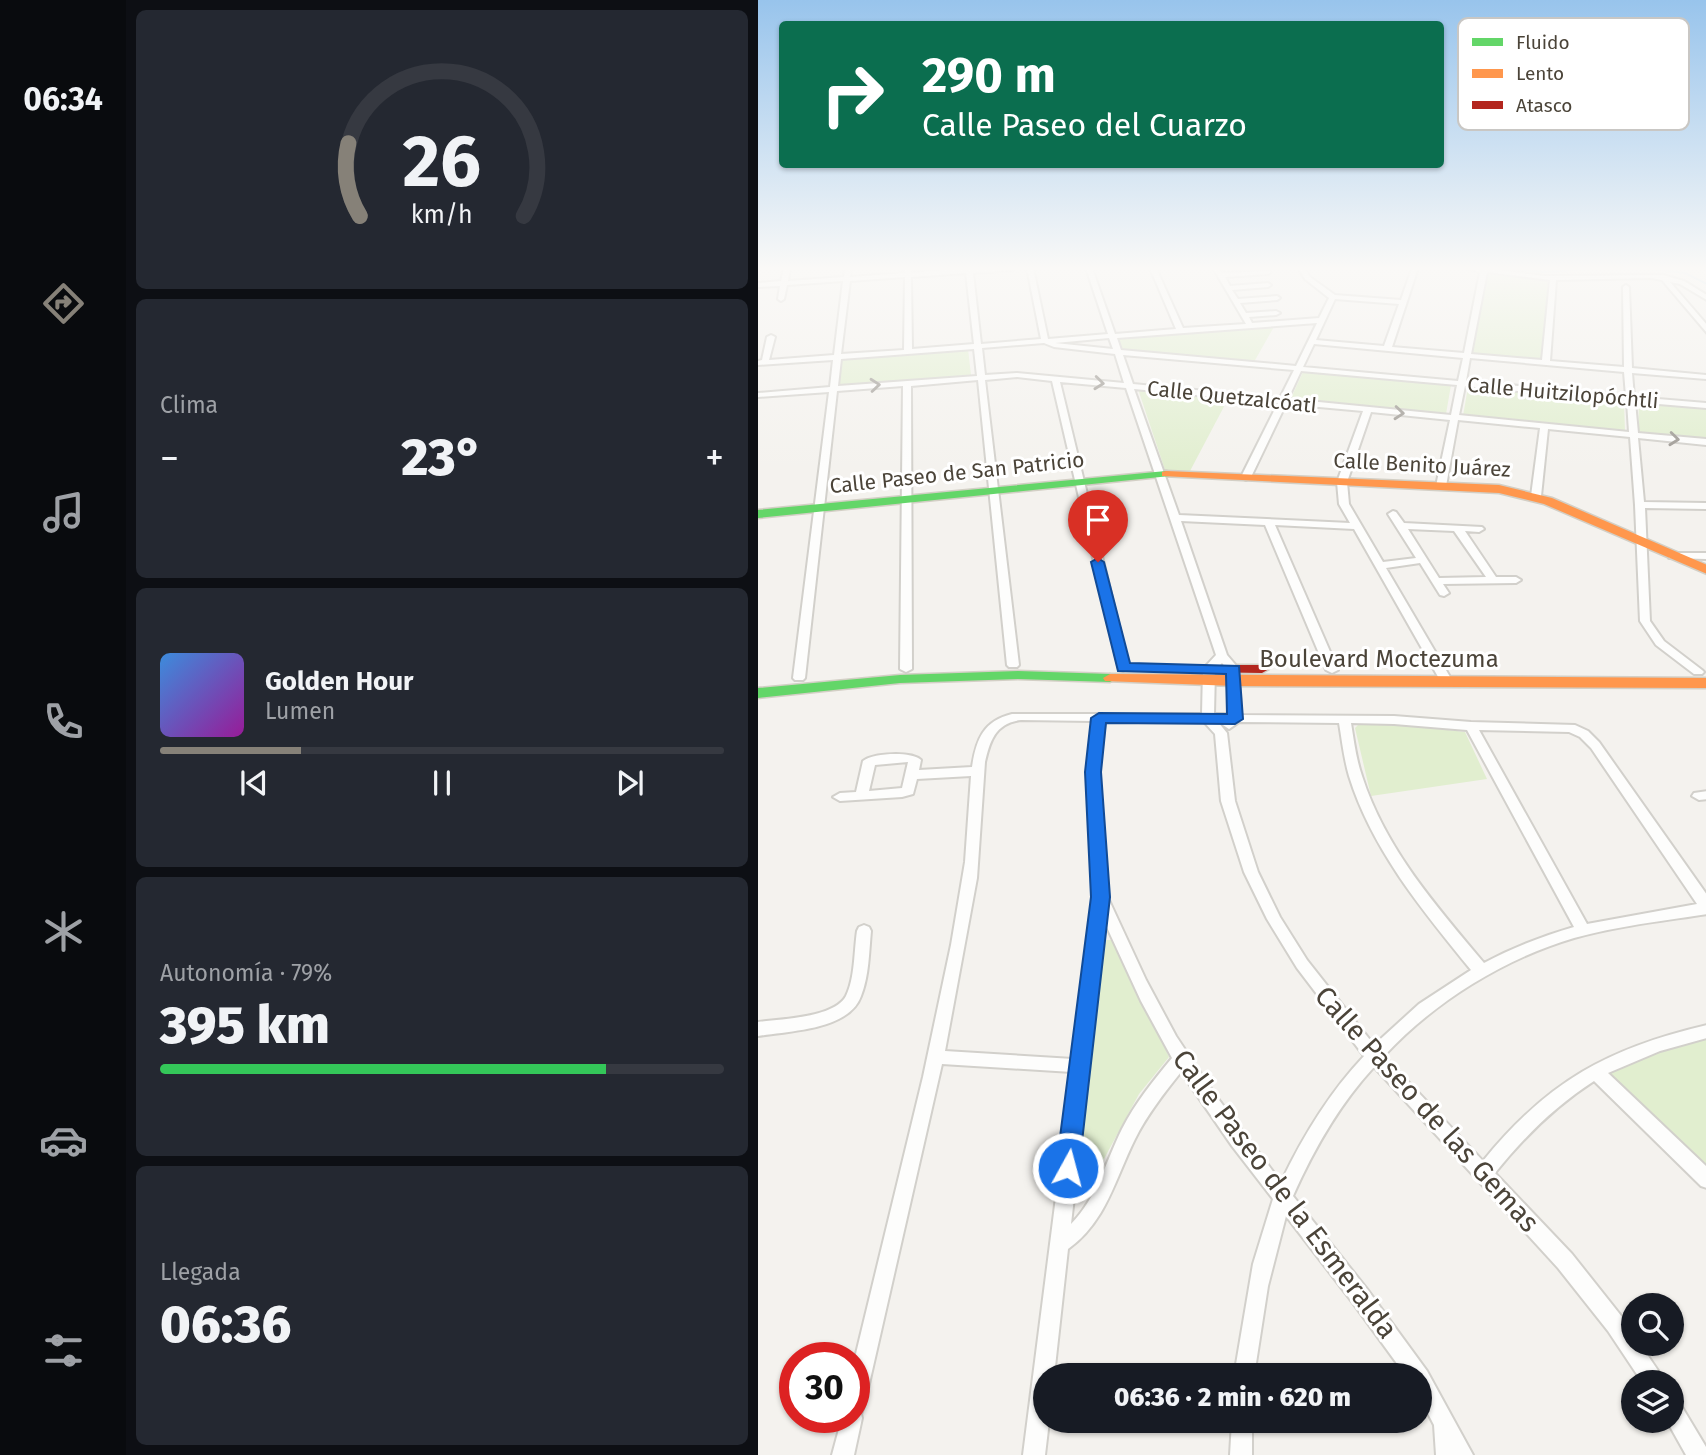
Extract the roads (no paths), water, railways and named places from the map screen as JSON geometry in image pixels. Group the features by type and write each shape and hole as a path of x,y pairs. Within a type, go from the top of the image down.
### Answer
{"main road":[{"name":"Calle Paseo de San Patricio","path":"758,514 1161,474"},
{"name":"Calle Benito Juárez","path":"1161,474 1499,489 1536,496 1706,570"},
{"name":"Boulevard Moctezuma","path":"758,682 906,669 1013,666 1123,668 1209,675"},
{"name":"Boulevard Moctezuma","path":"1234,675 1331,670 1444,676"},
{"name":"Boulevard Moctezuma","path":"758,693 900,679 1018,675 1704,676"}],"street":[{"path":"799,678 840,336"},
{"path":"908,336 908,352"},
{"path":"978,336 1013,666"},
{"path":"1044,336 1045,341"},
{"path":"771,337 761,363 1112,336 1222,656 1234,675 1235,719 1221,733 1208,719 1209,675 1222,656"},
{"path":"1246,478 1315,336"},
{"path":"1387,349 1391,336"},
{"path":"1441,486 1470,336"},
{"path":"1546,363 1548,336"},
{"path":"1627,336 1646,623 1660,643 1704,676"},
{"name":"Calle Huitzilopóchtli","path":"1045,341 1054,345 1118,352 1706,406"},
{"path":"1312,342 1706,377"},
{"name":"Calle Quetzalcóatl","path":"758,395 1018,375 1706,442"},
{"path":"1055,379 1123,668"},
{"path":"906,669 907,382"},
{"path":"1367,410 1342,482 1344,504 1354,526 1444,676"},
{"path":"1536,496 1544,427"},
{"path":"1640,505 1706,506"},
{"path":"1393,514 1444,593"},
{"path":"1175,518 1354,526"},
{"path":"1269,523 1331,670"},
{"path":"1401,526 1479,529"},
{"path":"1457,529 1493,580"},
{"path":"1673,556 1706,556"},
{"path":"1377,563 1421,557"},
{"path":"1436,581 1516,580"},
{"path":"869,1342 934,1057 971,870 978,771 990,730 1003,719 1021,716 1394,720 1471,726 1562,727 1578,730 1595,745 1706,907 1583,930 1511,956 1481,971 1410,1020 1372,1054 1309,1145 1282,1200 1252,1316 1246,1363"},
{"path":"1034,1455 1101,897 1093,772 1099,718"},
{"path":"1344,720 1356,776 1379,831 1429,908 1481,971"},
{"path":"1471,726 1583,930"},
{"name":"Calle Paseo de las Gemas","path":"1221,733 1228,801 1251,872 1274,919 1302,964 1372,1054 1565,1261 1615,1324 1646,1370"},
{"path":"840,797 905,793 910,790 915,760 869,761 862,795"},
{"path":"913,775 978,771"},
{"name":"Calle Paseo de la Esmeralda","path":"1101,897 1154,1013 1181,1059 1282,1200 1334,1259 1410,1363"},
{"path":"758,1030 831,1016 844,1010 853,998 864,931"},
{"path":"1484,1175 1525,1126 1551,1101 1595,1071 1654,1045 1706,1031"},
{"path":"934,1057 1080,1066"},
{"path":"1058,1244 1085,1225 1099,1201 1129,1133 1149,1099 1181,1059"},
{"path":"1595,1071 1706,1180"},
{"name":"Calle Paseo de la Esmeralda","path":"1432,1400 1462,1455"},
{"path":"1443,1420 1447,1455"},
{"path":"1684,1430 1698,1455"},
{"path":"843,1455 848,1433"},
{"path":"1241,1455 1242,1433"}]}
